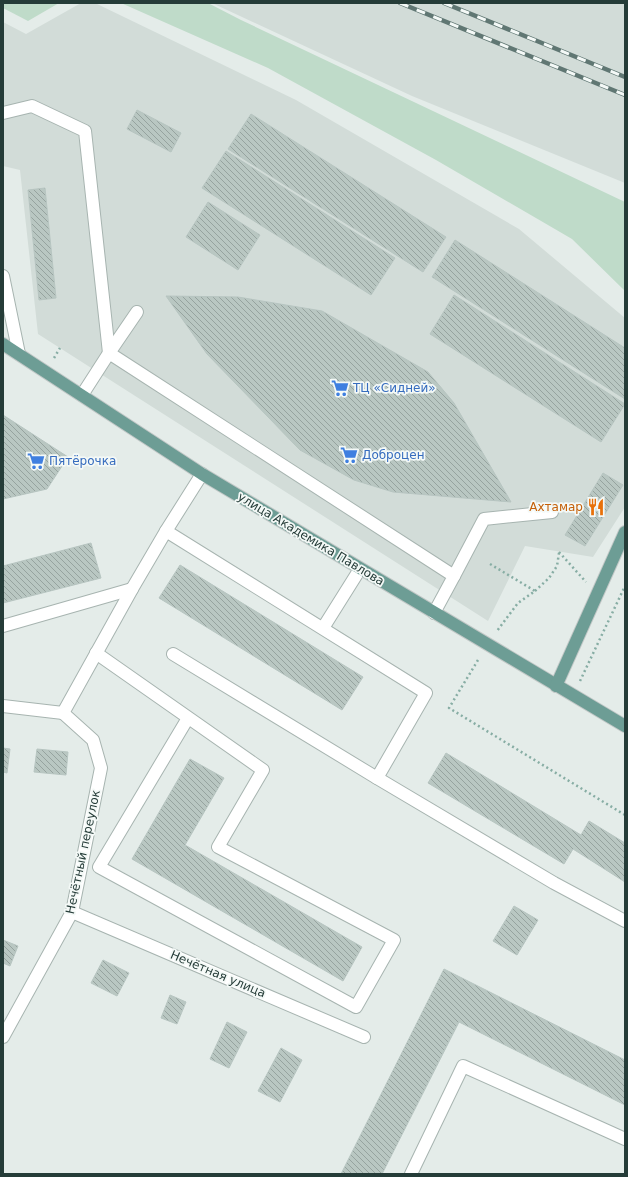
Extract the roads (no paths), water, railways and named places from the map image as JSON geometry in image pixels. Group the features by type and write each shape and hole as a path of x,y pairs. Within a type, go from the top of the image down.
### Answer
{"main road":[{"name":"улица Академика Павлова","path":"3,344 202,474 625,726"},
{"path":"556,686 625,532"}],"street":[{"path":"3,113 32,106 85,131 109,353"},
{"path":"3,276 19,354"},
{"path":"82,395 137,312"},
{"path":"109,353 454,576"},
{"path":"3,706 63,713 132,589 202,474"},
{"path":"434,613 484,519 552,512"},
{"path":"166,531 426,693 377,778"},
{"path":"323,628 360,569"},
{"path":"3,626 132,589"},
{"path":"96,653 263,770 218,847 394,940 356,1007 99,867 188,718"},
{"path":"173,654 554,883 625,921"},
{"name":"Нечётный переулок","path":"3,1037 72,912 101,768 93,740 63,713"},
{"name":"Нечётная улица","path":"72,912 364,1037"},
{"path":"411,1174 463,1066 625,1139"}],"railway":[{"path":"400,3 625,95"},
{"path":"444,3 625,77"}],"place":[{"name":"ТЦ «Сидней»","path":"340,388"},
{"name":"Доброцен","path":"349,455"},
{"name":"Пятёрочка","path":"36,461"},
{"name":"Ахтамар","path":"596,507"}]}
